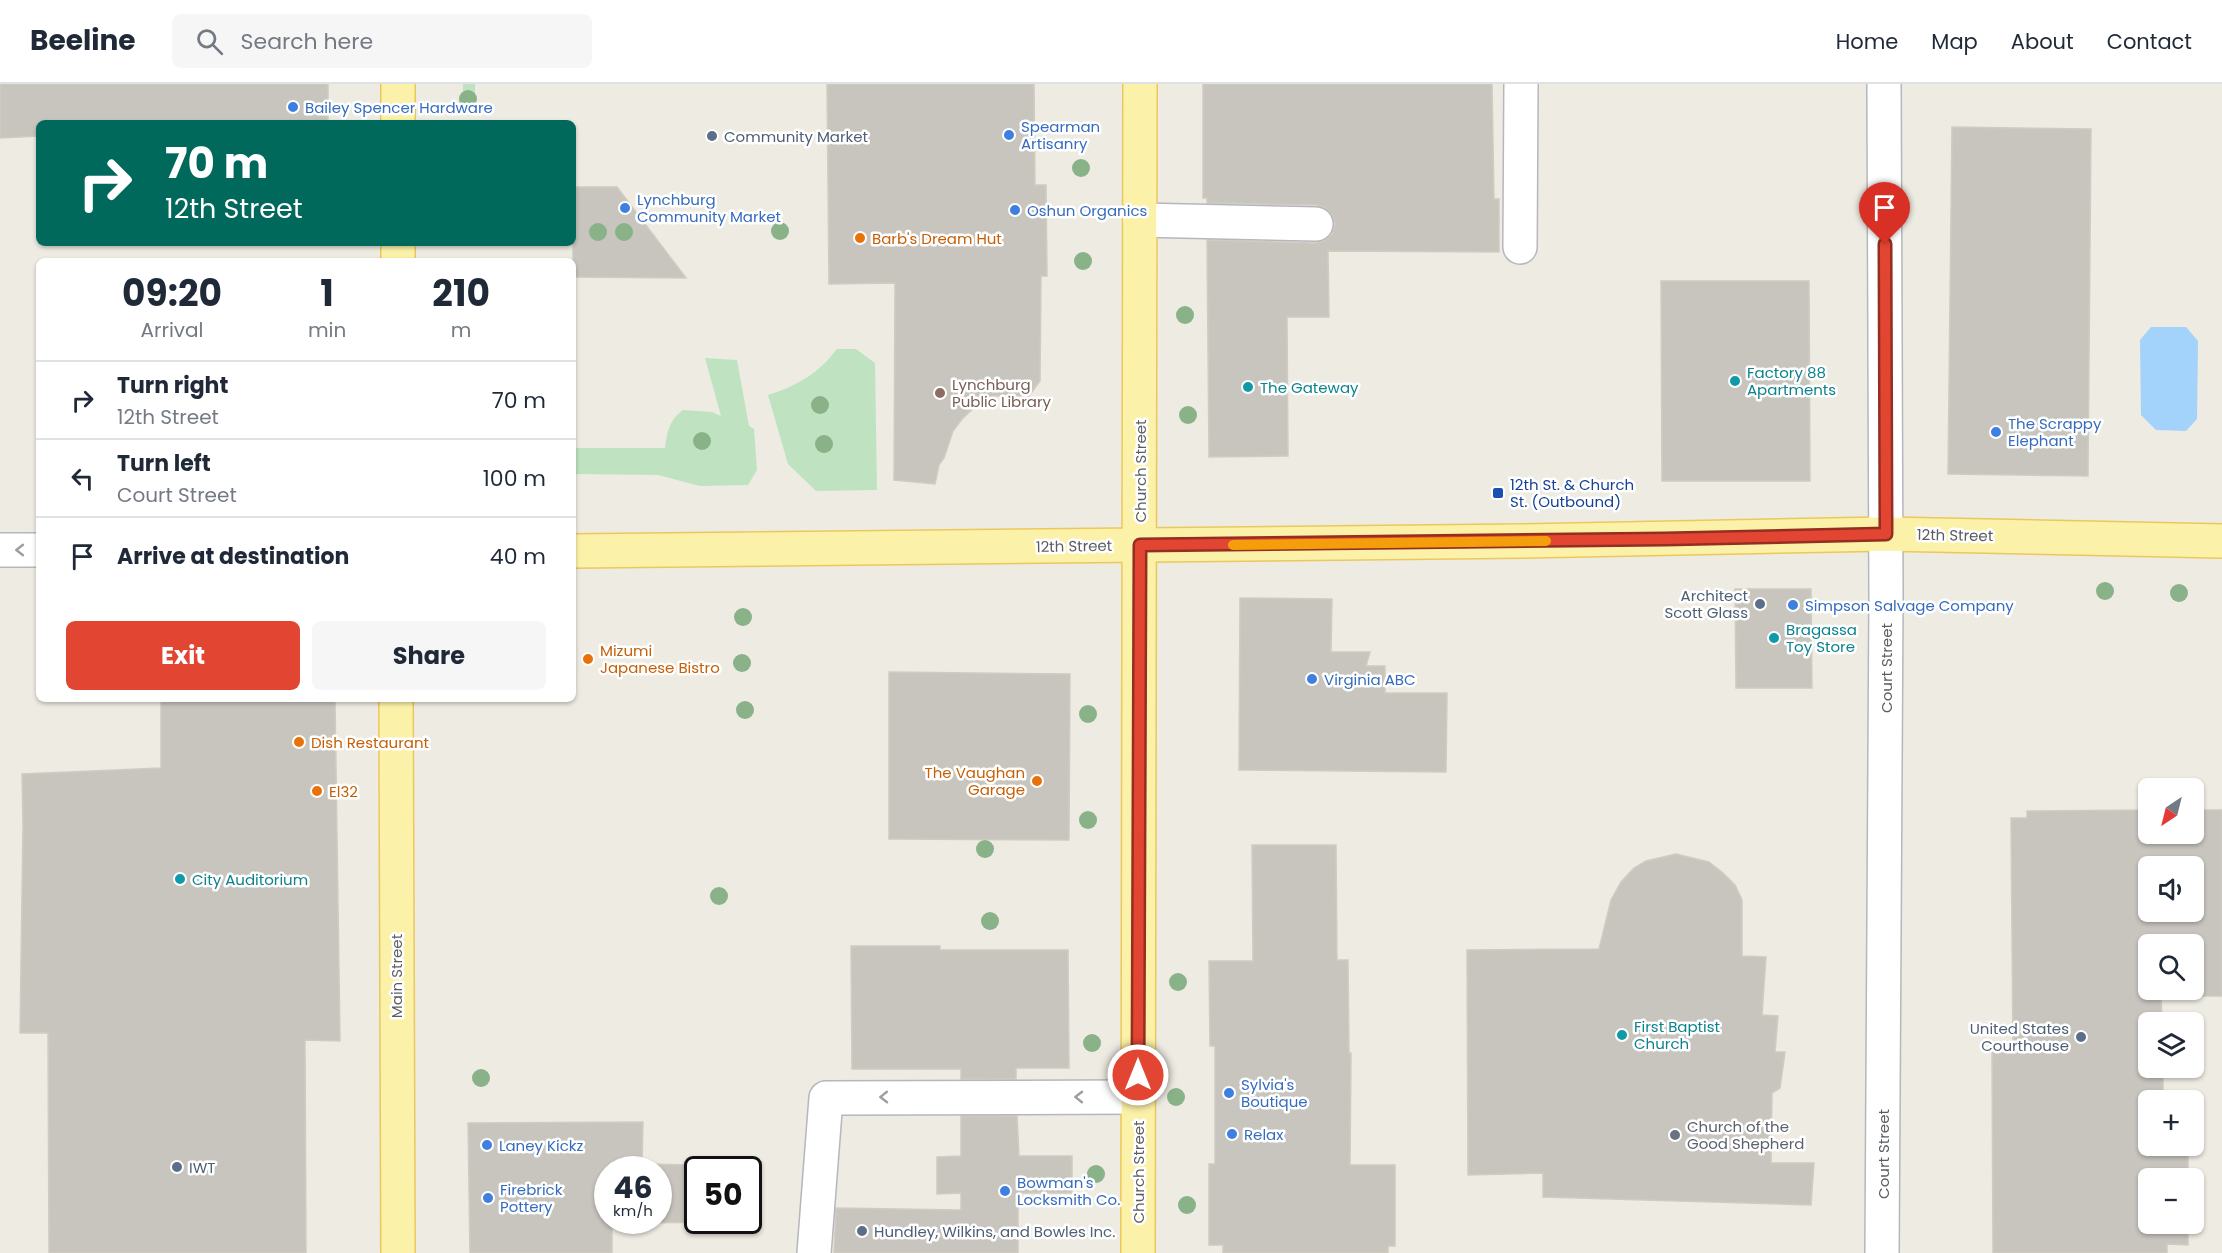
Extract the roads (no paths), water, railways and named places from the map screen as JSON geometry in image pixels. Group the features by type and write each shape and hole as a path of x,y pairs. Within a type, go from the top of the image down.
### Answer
{"main road":[{"path":"398,84 398,120"},
{"name":"Church Street","path":"1138,1253 1140,84"},
{"name":"12th Street","path":"576,551 1665,539 1886,534 2222,541"},
{"name":"Main Street","path":"396,702 398,1253"}],"street":[{"path":"1520,247 1521,84"},
{"name":"Court Street","path":"1882,1253 1886,534 1884,84"},
{"path":"1140,220 1316,224"},
{"path":"0,550 36,550"},
{"path":"814,1253 826,1098 1138,1097"}],"water":[{"path":"2151,327 2186,327 2198,341 2197,419 2186,431 2156,430 2141,415 2140,340"}],"place":[{"name":"Bailey Spencer Hardware","path":"293,107"},
{"name":"Spearman Artisanry","path":"1009,135"},
{"name":"Community Market","path":"712,136"},
{"name":"Lynchburg Community Market","path":"625,208"},
{"name":"Oshun Organics","path":"1015,210"},
{"name":"Barb's Dream Hut","path":"860,238"},
{"name":"Factory 88 Apartments","path":"1735,381"},
{"name":"The Gateway","path":"1248,387"},
{"name":"Lynchburg Public Library","path":"940,393"},
{"name":"The Scrappy Elephant","path":"1996,432"},
{"name":"12th St. & Church St. (Outbound)","path":"1498,493"},
{"name":"Architect Scott Glass","path":"1760,604"},
{"name":"Simpson Salvage Company","path":"1793,605"},
{"name":"Bragassa Toy Store","path":"1774,638"},
{"name":"Mizumi Japanese Bistro","path":"588,659"},
{"name":"Virginia ABC","path":"1312,679"},
{"name":"Dish Restaurant","path":"299,742"},
{"name":"The Vaughan Garage","path":"1037,781"},
{"name":"El32","path":"317,791"},
{"name":"City Auditorium","path":"180,879"},
{"name":"First Baptist Church","path":"1622,1035"},
{"name":"United States Courthouse","path":"2081,1037"},
{"name":"Sylvia's Boutique","path":"1229,1093"},
{"name":"Relax","path":"1232,1134"},
{"name":"Church of the Good Shepherd","path":"1675,1135"},
{"name":"Laney Kickz","path":"487,1145"},
{"name":"IWT","path":"177,1167"},
{"name":"Bowman's Locksmith Co.","path":"1005,1191"},
{"name":"Firebrick Pottery","path":"488,1198"},
{"name":"Hundley, Wilkins, and Bowles Inc.","path":"862,1231"}]}
